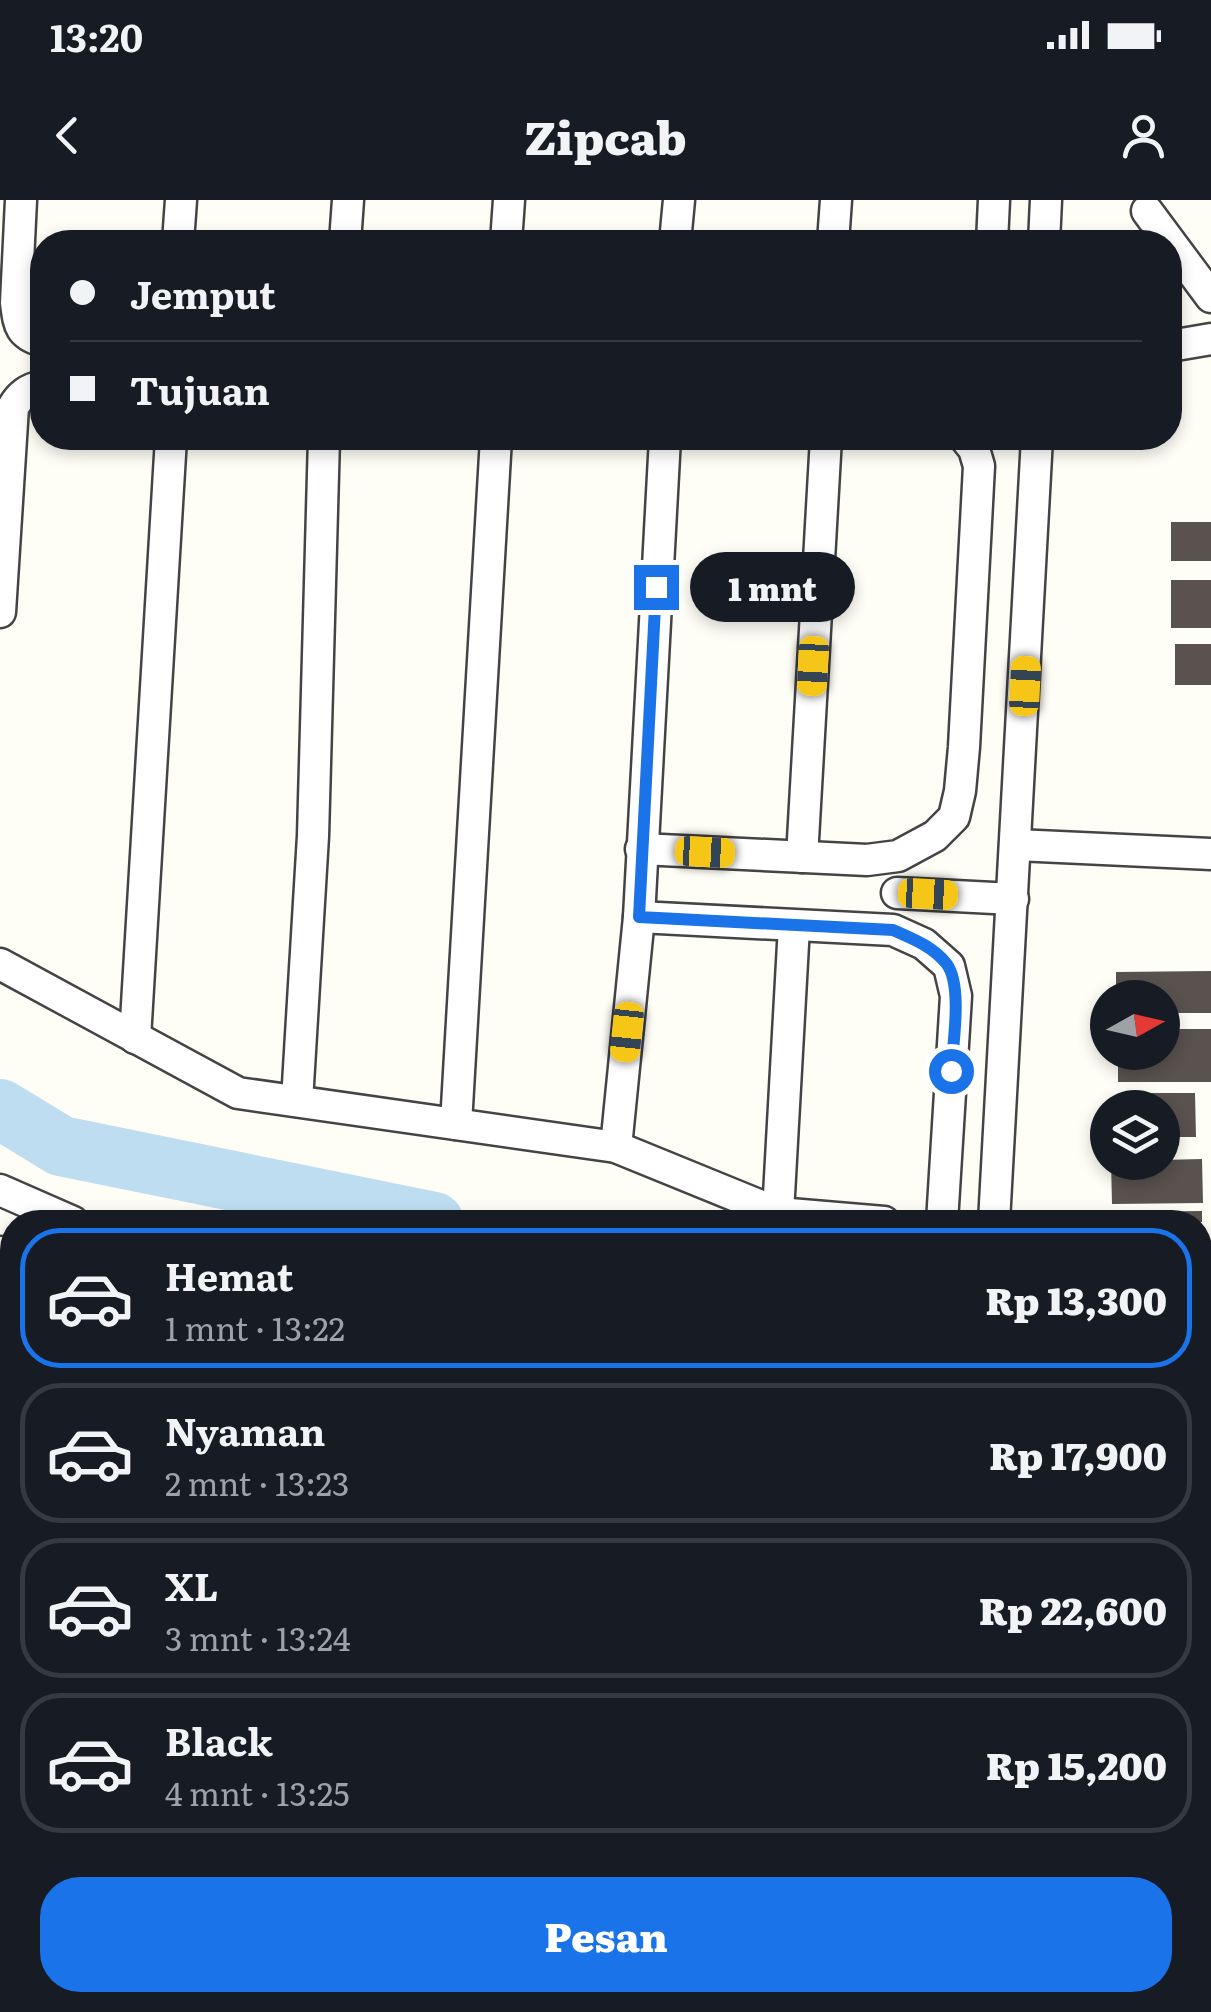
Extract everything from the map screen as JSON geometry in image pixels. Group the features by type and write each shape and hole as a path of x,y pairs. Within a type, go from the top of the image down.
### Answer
{"street":[{"path":"21,200 16,303 22,330 30,337"},
{"path":"179,230 181,200"},
{"path":"346,230 348,200"},
{"path":"507,230 509,200"},
{"path":"677,230 679,200"},
{"path":"834,230 836,200"},
{"path":"993,230 994,200"},
{"path":"1045,230 1046,200"},
{"path":"1147,211 1161,230"},
{"path":"1182,259 1211,298"},
{"path":"1182,344 1211,339"},
{"path":"0,612 13,408 20,396 30,391"},
{"path":"135,1038 170,450"},
{"path":"297,1101 313,836 324,450"},
{"path":"456,1124 495,450"},
{"path":"616,1147 639,917 664,450"},
{"path":"802,856 825,450"},
{"path":"641,849 866,860 898,856 935,836 954,817 960,791 979,466 974,450"},
{"path":"995,1210 1037,450"},
{"path":"1016,845 1211,854"},
{"path":"893,930 898,856"},
{"path":"897,893 1013,899"},
{"path":"639,917 893,930 924,944 949,966 956,996 943,1210"},
{"path":"778,1210 794,926"},
{"path":"0,964 238,1092 616,1147 771,1210"},
{"path":"0,1190 45,1210"}],"building":[{"path":"1171,522 1211,522 1211,561 1171,561"},
{"path":"1171,580 1211,580 1211,628 1171,628"},
{"path":"1175,644 1211,644 1211,685 1175,685"},
{"path":"1211,971 1211,1013 1180,1013 1180,980 1116,980 1116,972"},
{"path":"1180,1029 1211,1029 1211,1082 1118,1082 1118,1070 1180,1070"},
{"path":"1180,1093 1195,1093 1196,1137 1180,1137"},
{"path":"1202,1159 1203,1203 1112,1204 1111,1180 1180,1180 1180,1160"}],"waterway":[{"path":"0,1109 61,1146 375,1210"}],"route":[{"path":"656,587 639,917 893,930 924,944 949,966 956,996 951,1071"}]}
